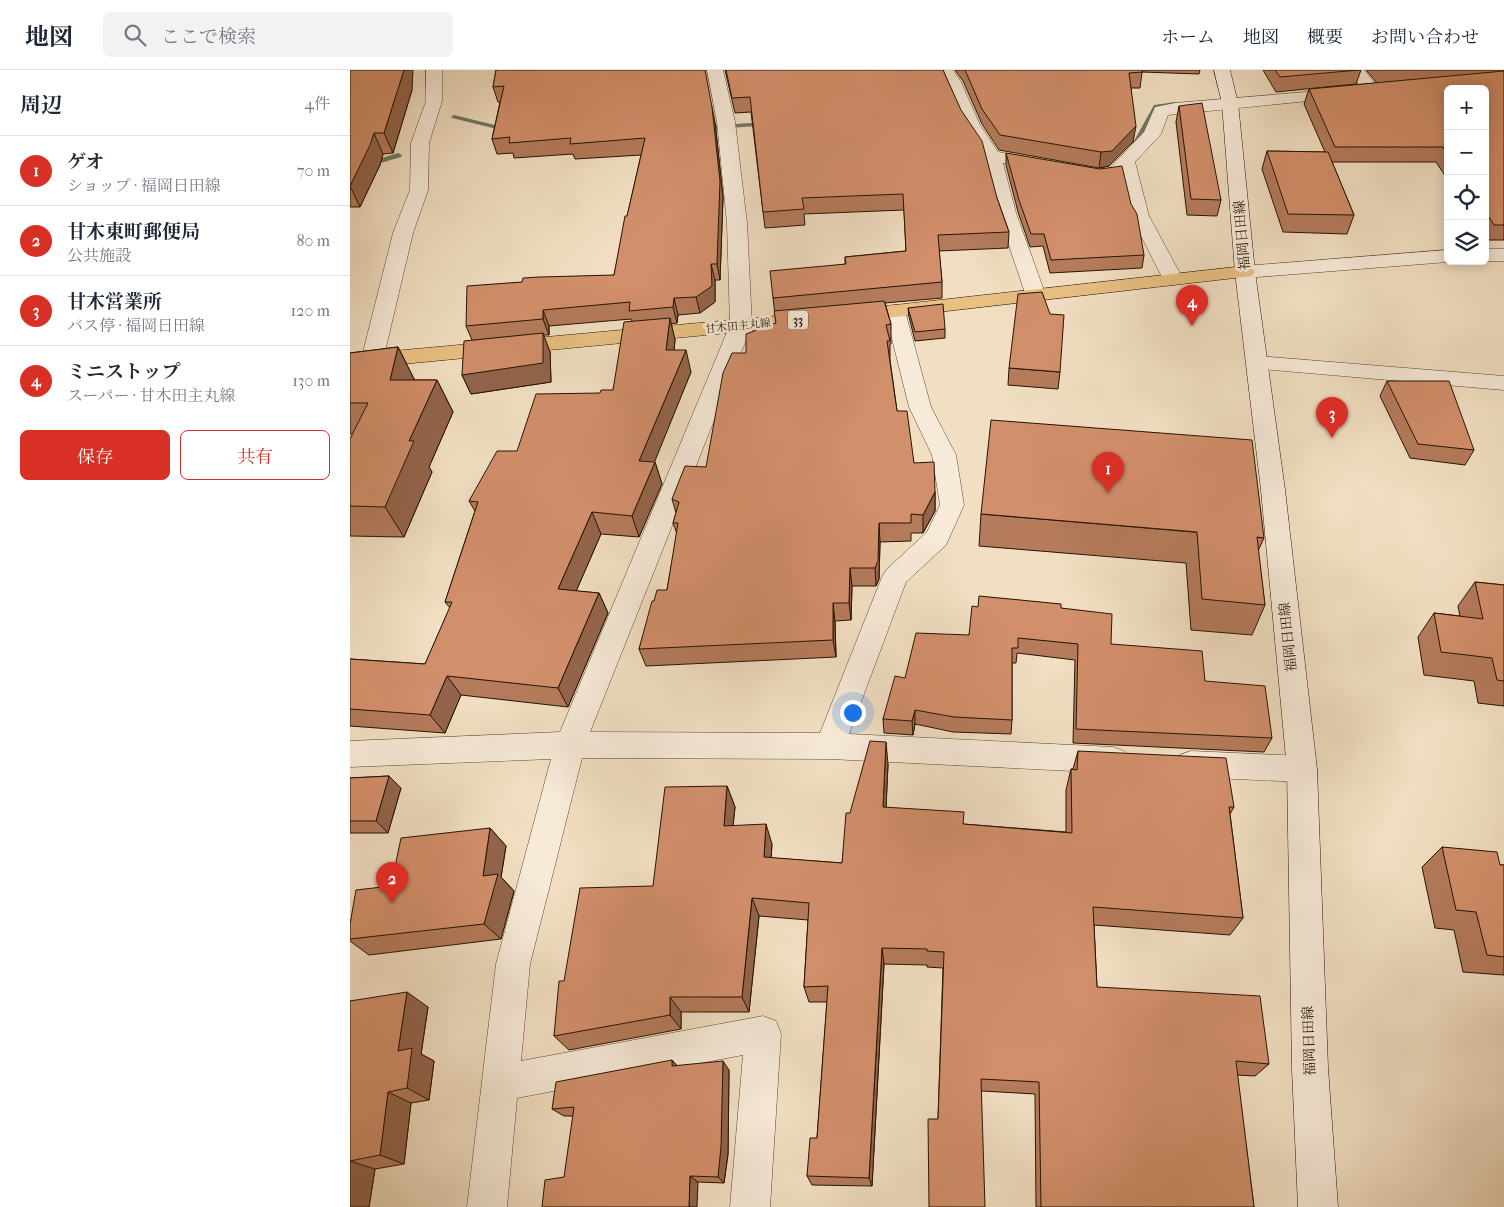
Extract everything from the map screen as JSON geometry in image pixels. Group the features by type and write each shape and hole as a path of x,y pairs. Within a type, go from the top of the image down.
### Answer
{"main road":[{"name":"甘木田主丸線","path":"350,362 895,311 1245,272"}],"street":[{"path":"372,360 403,233 419,190 420,143 434,101 434,70"},
{"path":"487,1207 513,964 570,745 741,325 737,224 726,126 715,70"},
{"path":"945,70 953,82 970,125 992,156 1007,213 1036,296"},
{"name":"福岡日田線","path":"1222,70 1230,103 1245,272 1273,490 1302,770 1310,1068 1318,1207"},
{"path":"1355,70 1374,91"},
{"path":"992,156 1099,175 1116,172 1127,163 1152,134 1161,111 1175,108 1392,90"},
{"path":"1127,163 1140,216 1173,279"},
{"path":"1489,255 1504,255"},
{"path":"1245,272 1444,256"},
{"path":"830,746 895,577 937,538 952,505 944,455 920,408 895,311"},
{"path":"1258,363 1504,383"},
{"path":"350,754 570,745 830,746 1139,761"},
{"path":"1168,763 1302,770"},
{"path":"500,1083 763,1034 750,1207"}],"building":[{"path":"350,70 404,70 384,133 374,133 350,186"},
{"path":"496,70 705,70 712,107 720,181 717,264 711,264 712,286 696,297 674,298 673,307 629,311 630,302 543,310 543,319 466,326 467,286 522,282 523,278 614,275 625,216 627,216 645,138 570,144 571,138 509,143 510,137 492,139 504,86 493,87"},
{"path":"726,70 943,70 961,110 982,141 997,198 1009,232 938,235 942,282 773,298 770,271 846,264 845,257 906,251 903,194 802,198 804,209 763,212 750,97 732,98"},
{"path":"965,70 1141,70 1143,72 1129,73 1136,126 1112,151 1101,152 1000,135 982,109"},
{"path":"1275,70 1359,70 1280,77"},
{"path":"1504,71 1504,225 1494,225 1489,217 1489,85 1444,85 1444,149 1443,147 1335,147 1309,89"},
{"path":"1202,103 1221,200 1191,199 1179,106"},
{"path":"1267,151 1328,152 1354,215 1288,214"},
{"path":"1006,153 1100,169 1122,166 1131,204 1137,214 1144,255 1051,260 1044,234 1031,234"},
{"path":"1042,292 1050,314 1064,315 1060,372 1009,368 1018,294"},
{"path":"884,301 891,324 886,325 890,341 887,341 897,411 907,411 914,463 934,462 935,492 923,515 911,514 911,523 879,523 878,561 875,568 850,568 849,603 833,603 833,640 639,649 652,601 654,601 657,590 667,590 678,523 673,523 679,502 672,499 685,466 706,467 723,373 732,353 746,353 746,334 776,323 774,311"},
{"path":"943,304 945,329 915,332 908,308"},
{"path":"670,318 666,350 686,350 639,461 655,462 632,516 592,512 558,589 599,593 558,688 447,676 430,715 350,709 350,659 425,664 452,602 445,602 478,502 469,501 497,451 517,451 536,394 600,393 601,390 613,390 624,322"},
{"path":"543,333 543,363 462,375 464,341"},
{"path":"398,347 390,380 437,380 409,441 414,441 385,507 350,506 350,439 368,403 350,403 350,353"},
{"path":"1387,381 1449,381 1474,450 1418,444"},
{"path":"991,420 1252,440 1264,538 1257,537 1265,605 1202,599 1197,532 981,514"},
{"path":"1475,582 1504,585 1504,681 1497,680 1492,658 1441,652 1434,613 1483,619"},
{"path":"979,596 1061,604 1061,608 1112,614 1111,644 1202,651 1205,681 1265,686 1272,738 1076,729 1078,644 1018,638 1018,648 1012,648 1012,720 954,717 915,710 912,721 883,719 895,676 905,678 916,633 969,635 972,606 978,607"},
{"path":"870,741 886,742 883,807 964,812 963,824 1072,833 1071,769 1077,770 1078,751 1226,758 1234,807 1229,807 1243,918 1093,907 1097,987 1260,996 1269,1064 1236,1061 1254,1207 1041,1207 1039,1082 981,1079 985,1207 929,1207 928,1119 938,1119 944,952 927,951 927,949 882,948 869,1178 807,1176 810,1138 817,1138 828,986 804,987 809,903 752,898 742,997 670,997 670,1015 554,1036 559,981 564,981 580,888 653,886 665,787 727,786 724,826 766,824 764,857 842,863 846,813 850,813"},
{"path":"389,776 376,821 350,821 350,778"},
{"path":"490,828 483,876 498,874 484,924 350,939 350,924 356,890 391,886 401,838"},
{"path":"1442,847 1497,852 1500,865 1504,865 1504,957 1487,955 1476,912 1456,910"},
{"path":"407,992 398,1051 412,1048 407,1088 388,1092 380,1155 350,1161 350,1001"},
{"path":"672,1060 672,1066 723,1061 721,1147 718,1177 690,1176 689,1207 542,1207 545,1180 564,1177 574,1107 552,1109 556,1082"}],"waterway":[{"path":"1134,148 1156,106 1175,104"},
{"path":"454,117 509,130"},
{"path":"701,128 768,124"},
{"path":"350,170 398,155"}],"place":[{"name":"ミニストップ","path":"1192,326"},
{"name":"甘木営業所","path":"1332,438"},
{"name":"ゲオ","path":"1108,493"},
{"name":"甘木東町郵便局","path":"392,903"}]}
